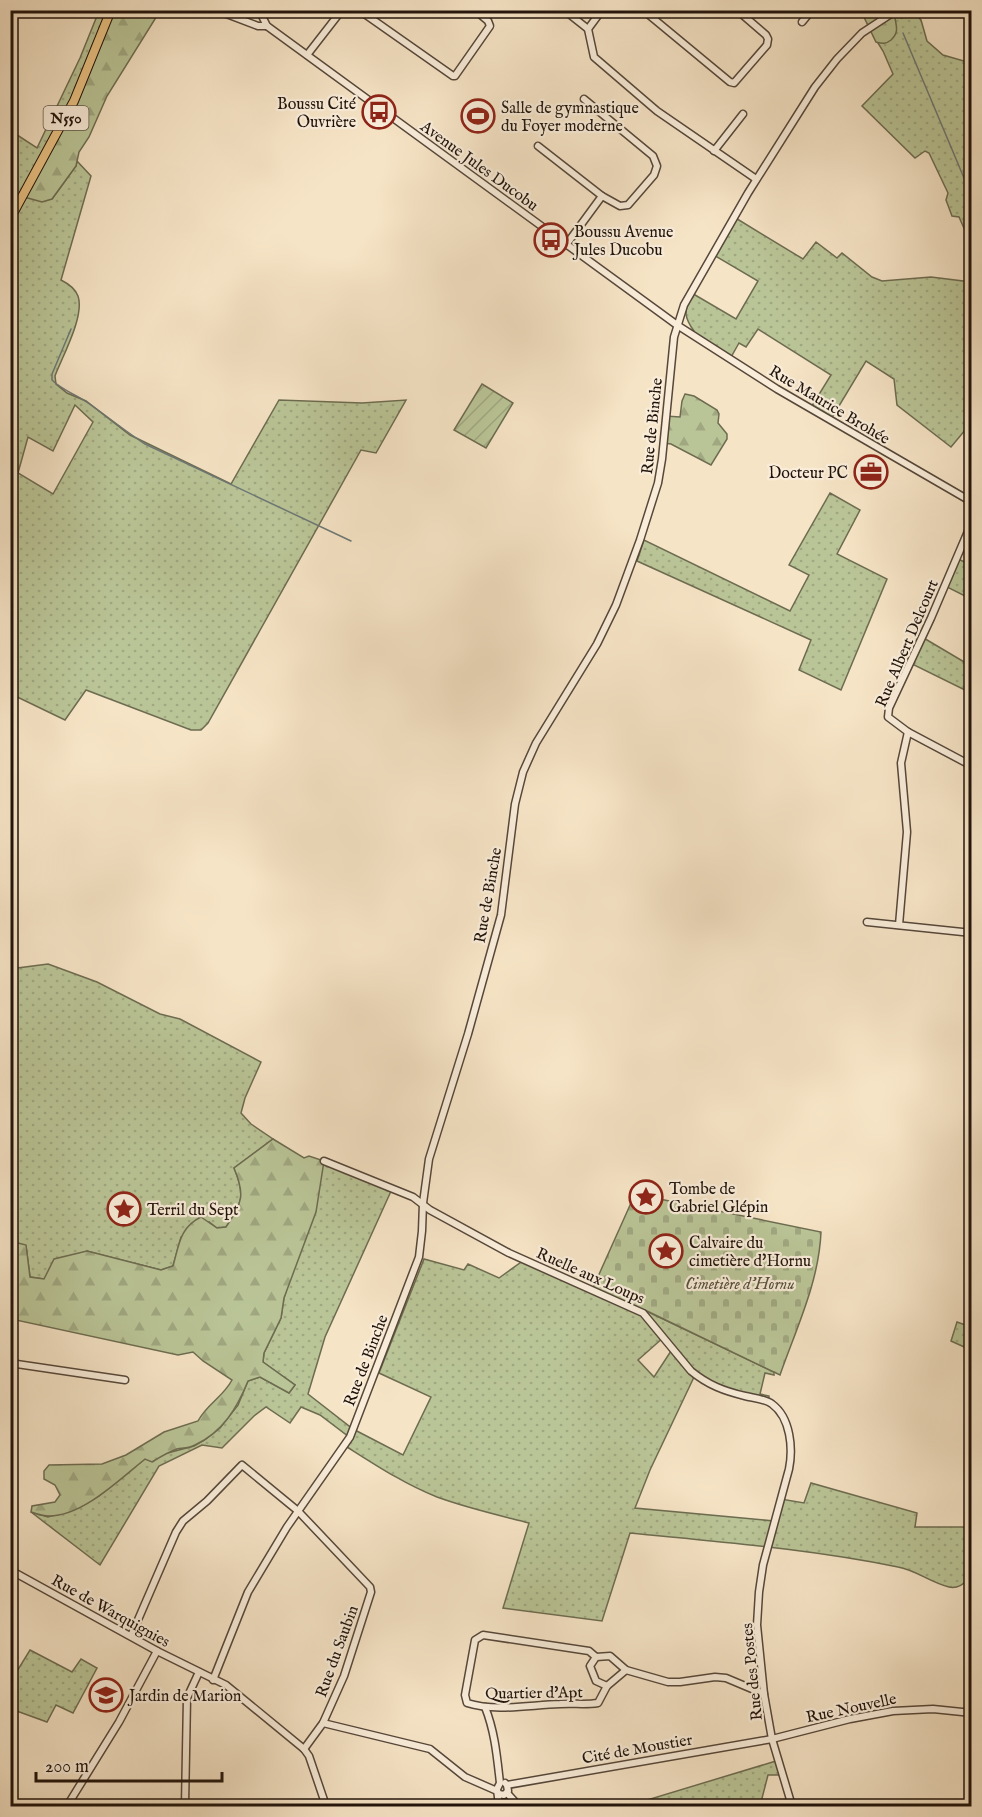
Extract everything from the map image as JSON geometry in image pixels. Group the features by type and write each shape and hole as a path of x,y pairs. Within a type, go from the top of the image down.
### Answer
{"main road":[{"name":"N550","path":"10,219 74,101 111,10"}],"street":[{"name":"Avenue Jules Ducobu","path":"216,10 258,26 267,26"},
{"name":"Avenue Jules Ducobu","path":"259,10 267,26 677,325"},
{"path":"307,55 342,10"},
{"path":"359,10 453,76 490,26 488,21 475,10"},
{"path":"564,10 588,29 594,57 657,111 756,179"},
{"path":"588,29 602,10"},
{"path":"644,10 734,83 767,45 768,39 737,10"},
{"path":"802,22 812,10"},
{"name":"Rue de Binche","path":"213,1680 248,1592 298,1511 353,1429 418,1257 429,1159 468,1034 501,915 515,804 523,772 536,743 589,658 611,615 640,540 658,483 677,325 690,292 756,179 826,72 862,33 897,10"},
{"path":"538,146 602,196 620,206 628,205 654,175 657,163 653,156 584,99"},
{"path":"714,151 743,114"},
{"path":"566,245 602,196"},
{"name":"Rue Maurice Brohée","path":"677,325 777,389 972,502"},
{"name":"Rue Albert Delcourt","path":"972,522 889,708 888,717 908,732 972,766"},
{"path":"899,925 907,832 901,763 908,732"},
{"path":"969,848 972,838"},
{"path":"867,922 972,933"},
{"name":"Ruelle aux Loups","path":"324,1161 423,1203 430,1210 509,1253 644,1313 699,1378 718,1388 772,1404 786,1426 791,1444 791,1456 771,1533"},
{"path":"10,1363 125,1380"},
{"path":"131,1636 176,1532 183,1521 207,1501 242,1465 298,1511"},
{"name":"Rue du Saubin","path":"298,1511 366,1582 371,1592 344,1676 323,1723 304,1749"},
{"name":"Rue des Postes","path":"771,1533 763,1565 758,1609 758,1640 772,1739 792,1806"},
{"name":"Rue de Warquignies","path":"10,1570 199,1672"},
{"name":"Quartier d'Apt","path":"483,1635 589,1651 596,1657 610,1656 626,1670 607,1686 598,1703 494,1709 467,1703 465,1695 475,1640 483,1635"},
{"path":"67,1806 119,1722 157,1651"},
{"path":"596,1657 590,1666 596,1681 607,1686"},
{"path":"626,1670 668,1682 708,1677 726,1678 764,1694"},
{"path":"184,1806 188,1698 199,1672 234,1691 304,1749 309,1756 326,1806"},
{"path":"485,1707 491,1722 507,1793 519,1806"},
{"path":"491,1722 494,1713 501,1707"},
{"name":"Rue Nouvelle","path":"772,1739 850,1719 893,1711 933,1709 972,1713"},
{"path":"323,1723 430,1749 465,1777 498,1792 507,1793"},
{"name":"Cité de Moustier","path":"506,1784 772,1739"},
{"path":"500,1806 498,1786 506,1784"}],"green space":[{"path":"99,11 111,11 52,199 76,166 77,161 91,176 61,280 75,291 79,304 76,325 55,376 56,384 67,393 86,401 130,435 231,484 279,400 362,403 406,400 376,453 361,450 208,723 201,730 191,730 86,690 65,720 11,694 11,131 37,148 80,58","holes":["75,405 93,422 53,494 18,473 28,437 53,451"]},
{"path":"111,11 160,11 107,96 89,137 79,152 76,166 52,199 42,202 24,197 53,143"},
{"path":"861,11 895,11 897,29 891,40 886,43 876,42"},
{"path":"898,11 902,18 912,11 921,20 927,41 943,55 971,63 971,244 959,217 952,216 946,200 948,193 929,153 925,151 915,158 862,106 893,74 873,35"},
{"path":"734,217 803,259 816,242 837,258 842,253 872,277 882,281 931,277 971,282 971,423 951,447 897,405 894,379 866,361 830,421 810,409 831,375 758,329 746,347 739,343 730,359 693,334 694,331 686,312 690,292 736,319 758,281 712,254"},
{"path":"482,384 513,403 486,448 454,430"},
{"path":"685,394 694,396 717,410 718,423 727,434 727,439 711,465 671,444 664,443 666,416 680,417"},
{"path":"830,493 860,510 837,554 887,579 841,690 799,670 811,640 637,561 644,540 790,611 809,575 789,565"},
{"path":"956,558 971,565 971,599 945,586"},
{"path":"922,637 971,666 971,693 910,663"},
{"name":"Terril du Sept","path":"48,964 97,982 160,1014 180,1019 261,1062 241,1113 251,1124 273,1139 234,1168 241,1192 239,1205 226,1227 217,1228 209,1222 181,1237 173,1266 161,1270 87,1251 44,1279 30,1277 26,1246 11,1241 10,969"},
{"path":"273,1139 304,1158 309,1156 324,1161 316,1212 284,1298 281,1318 264,1353 263,1362 295,1385 289,1393 260,1377 248,1381 228,1418 205,1440 191,1447 174,1450 152,1462 145,1459 113,1486 75,1510 49,1516 31,1512 32,1506 55,1502 60,1495 55,1485 44,1479 44,1471 49,1465 102,1464 126,1455 164,1432 198,1421 232,1380 193,1352 178,1355 11,1319 10,1241 26,1245 30,1277 44,1279 54,1259 87,1251 161,1270 173,1266 181,1237 194,1221 201,1217 217,1228 226,1227 239,1205 241,1192 234,1168"},
{"path":"324,1161 392,1189 325,1337 308,1394 353,1429 403,1455 431,1397 379,1373 424,1259 464,1270 468,1264 499,1278 524,1260 642,1309 774,1372 774,1375 765,1373 760,1394 769,1396 768,1402 728,1392 695,1375 650,1470 635,1508 774,1521 781,1499 804,1503 811,1483 917,1513 915,1527 971,1527 971,1580 969,1579 960,1586 952,1587 936,1583 905,1569 832,1555 630,1533 602,1621 503,1608 529,1523 460,1505 413,1486 344,1445 349,1437 320,1415 301,1407 290,1423 266,1407 222,1448 202,1445 159,1466 100,1565 31,1512 48,1517 78,1508 99,1496 145,1459 194,1446 206,1439 220,1428 238,1405 248,1381 260,1377 289,1393 295,1385 263,1362 264,1353 281,1318 284,1298","holes":["664,1337 673,1348 654,1377 638,1360"]},
{"name":"Cimetière d'Hornu","path":"635,1194 821,1232 811,1287 780,1375 645,1310 643,1313 592,1290"},
{"path":"957,1322 971,1327 971,1350 951,1341"},
{"path":"30,1650 72,1672 81,1659 97,1668 73,1713 56,1705 47,1722 11,1709 11,1689 14,1676"},
{"path":"776,1761 780,1775 768,1775 760,1806 636,1806 637,1803"}],"waterway":[{"path":"903,33 972,197"},
{"path":"71,329 52,374 52,380 56,384 83,400 145,444 351,541"}],"place":[{"name":"Boussu Cité Ouvrière","path":"379,112"},
{"name":"Salle de gymnastique du Foyer moderne","path":"478,116"},
{"name":"Boussu Avenue Jules Ducobu","path":"551,240"},
{"name":"Docteur PC","path":"871,472"},
{"name":"Tombe de Gabriel Glépin","path":"646,1197"},
{"name":"Terril du Sept","path":"124,1209"},
{"name":"Calvaire du cimetière d'Hornu","path":"666,1251"},
{"name":"Jardin de Marion","path":"106,1695"}]}
